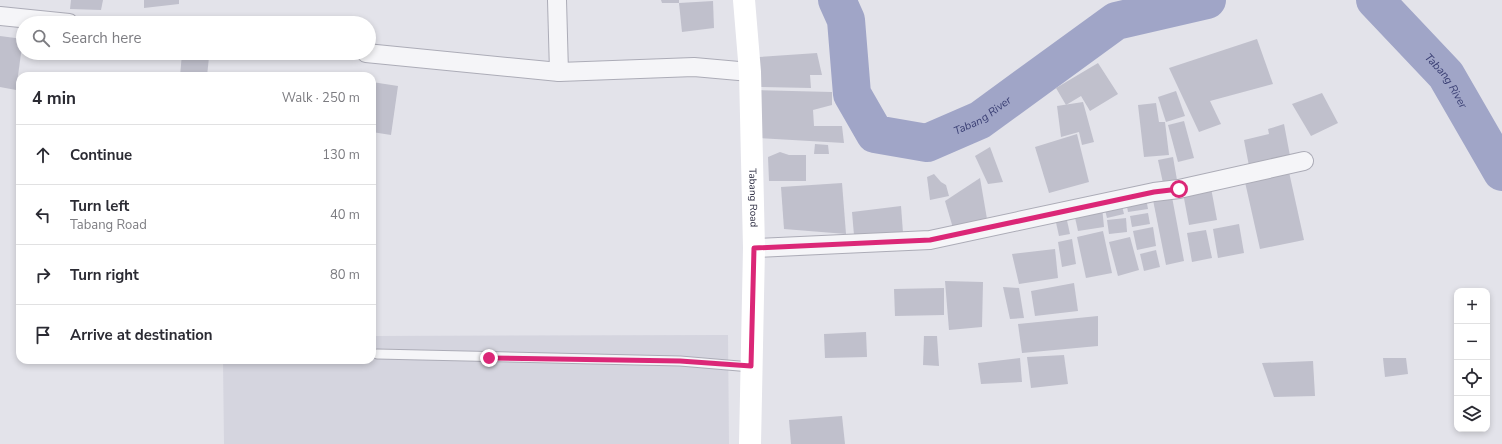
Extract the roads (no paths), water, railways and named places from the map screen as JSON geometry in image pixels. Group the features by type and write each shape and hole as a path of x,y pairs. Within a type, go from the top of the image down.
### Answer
{"main road":[{"name":"Tabang Road","path":"744,0 750,72 754,248 750,444"}],"street":[{"path":"557,0 560,72"},
{"path":"0,16 16,18"},
{"path":"376,54 560,72 694,67 750,72"},
{"path":"754,248 930,240 1154,192 1179,189 1304,161"}],"lane":[{"path":"377,354 569,360 680,361 751,366"}],"waterway":[{"name":"Tabang River","path":"837,0 846,20 852,94 875,134 927,143 980,120 1116,21 1207,0"},
{"name":"Tabang River","path":"1375,0 1446,75 1502,172"}]}
